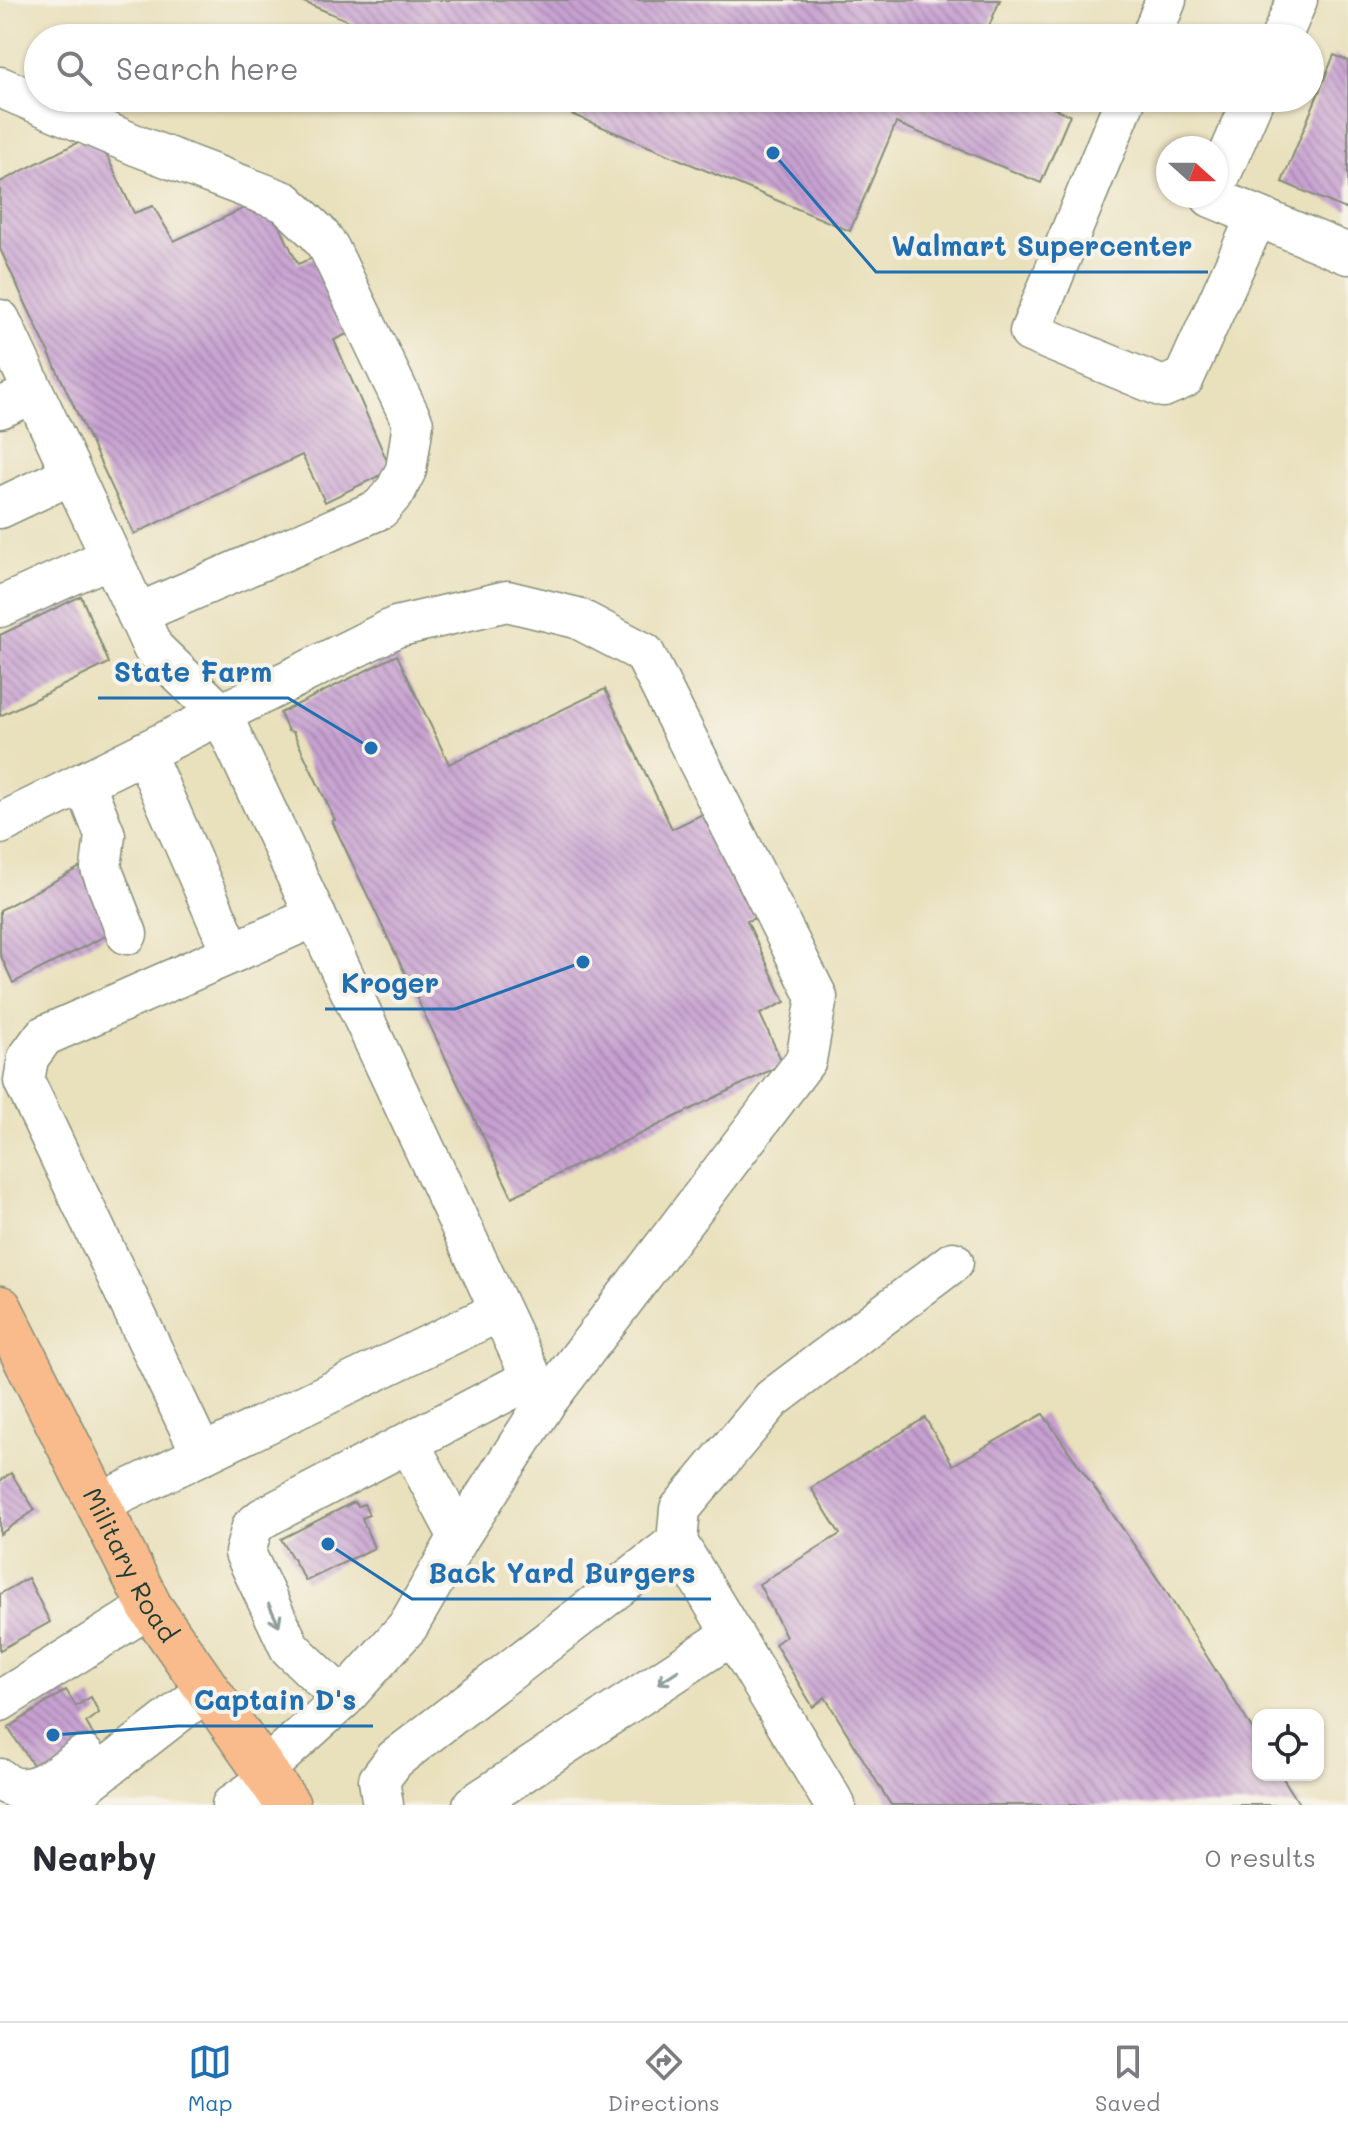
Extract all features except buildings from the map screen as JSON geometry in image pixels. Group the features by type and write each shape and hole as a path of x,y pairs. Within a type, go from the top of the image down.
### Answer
{"main road":[{"name":"Military Road","path":"0,1308 150,1607 273,1785"}],"lane":[{"path":"1157,24 1166,0"},
{"path":"1287,24 1297,0"},
{"path":"0,87 24,97"},
{"path":"58,112 285,202 318,233 329,248 413,423 406,470 396,490 380,509 137,614"},
{"path":"1120,112 1030,332 1163,387 1184,378 1257,216"},
{"path":"1228,158 1248,112"},
{"path":"1228,204 1348,254"},
{"path":"0,320 17,400 72,474 153,648 221,714 539,1390"},
{"path":"0,508 72,474"},
{"path":"0,607 111,557"},
{"path":"0,824 396,627 507,601 577,618 644,653 817,997 806,1060 539,1390 408,1626 273,1785 232,1805"},
{"path":"144,752 232,953"},
{"path":"84,782 105,835 101,868 127,934"},
{"path":"202,1454 24,1081 28,1058 44,1036 316,916"},
{"path":"835,1805 677,1542 680,1509 772,1399 953,1262"},
{"path":"97,1505 500,1311"},
{"path":"343,1699 290,1648 245,1553 252,1527 263,1518 539,1390"},
{"path":"412,1449 459,1537"},
{"path":"383,1805 379,1780 395,1759 677,1542"},
{"path":"0,1701 150,1607"},
{"path":"473,1805 733,1634"},
{"path":"0,1720 62,1680 89,1645"},
{"path":"59,1805 207,1690"},
{"path":"0,1779 7,1785 25,1788 41,1785 101,1745 150,1732"}],"place":[{"name":"Walmart Supercenter","path":"773,153"},
{"name":"State Farm","path":"371,748"},
{"name":"Kroger","path":"583,962"},
{"name":"Back Yard Burgers","path":"328,1544"},
{"name":"Captain D's","path":"53,1735"}]}
